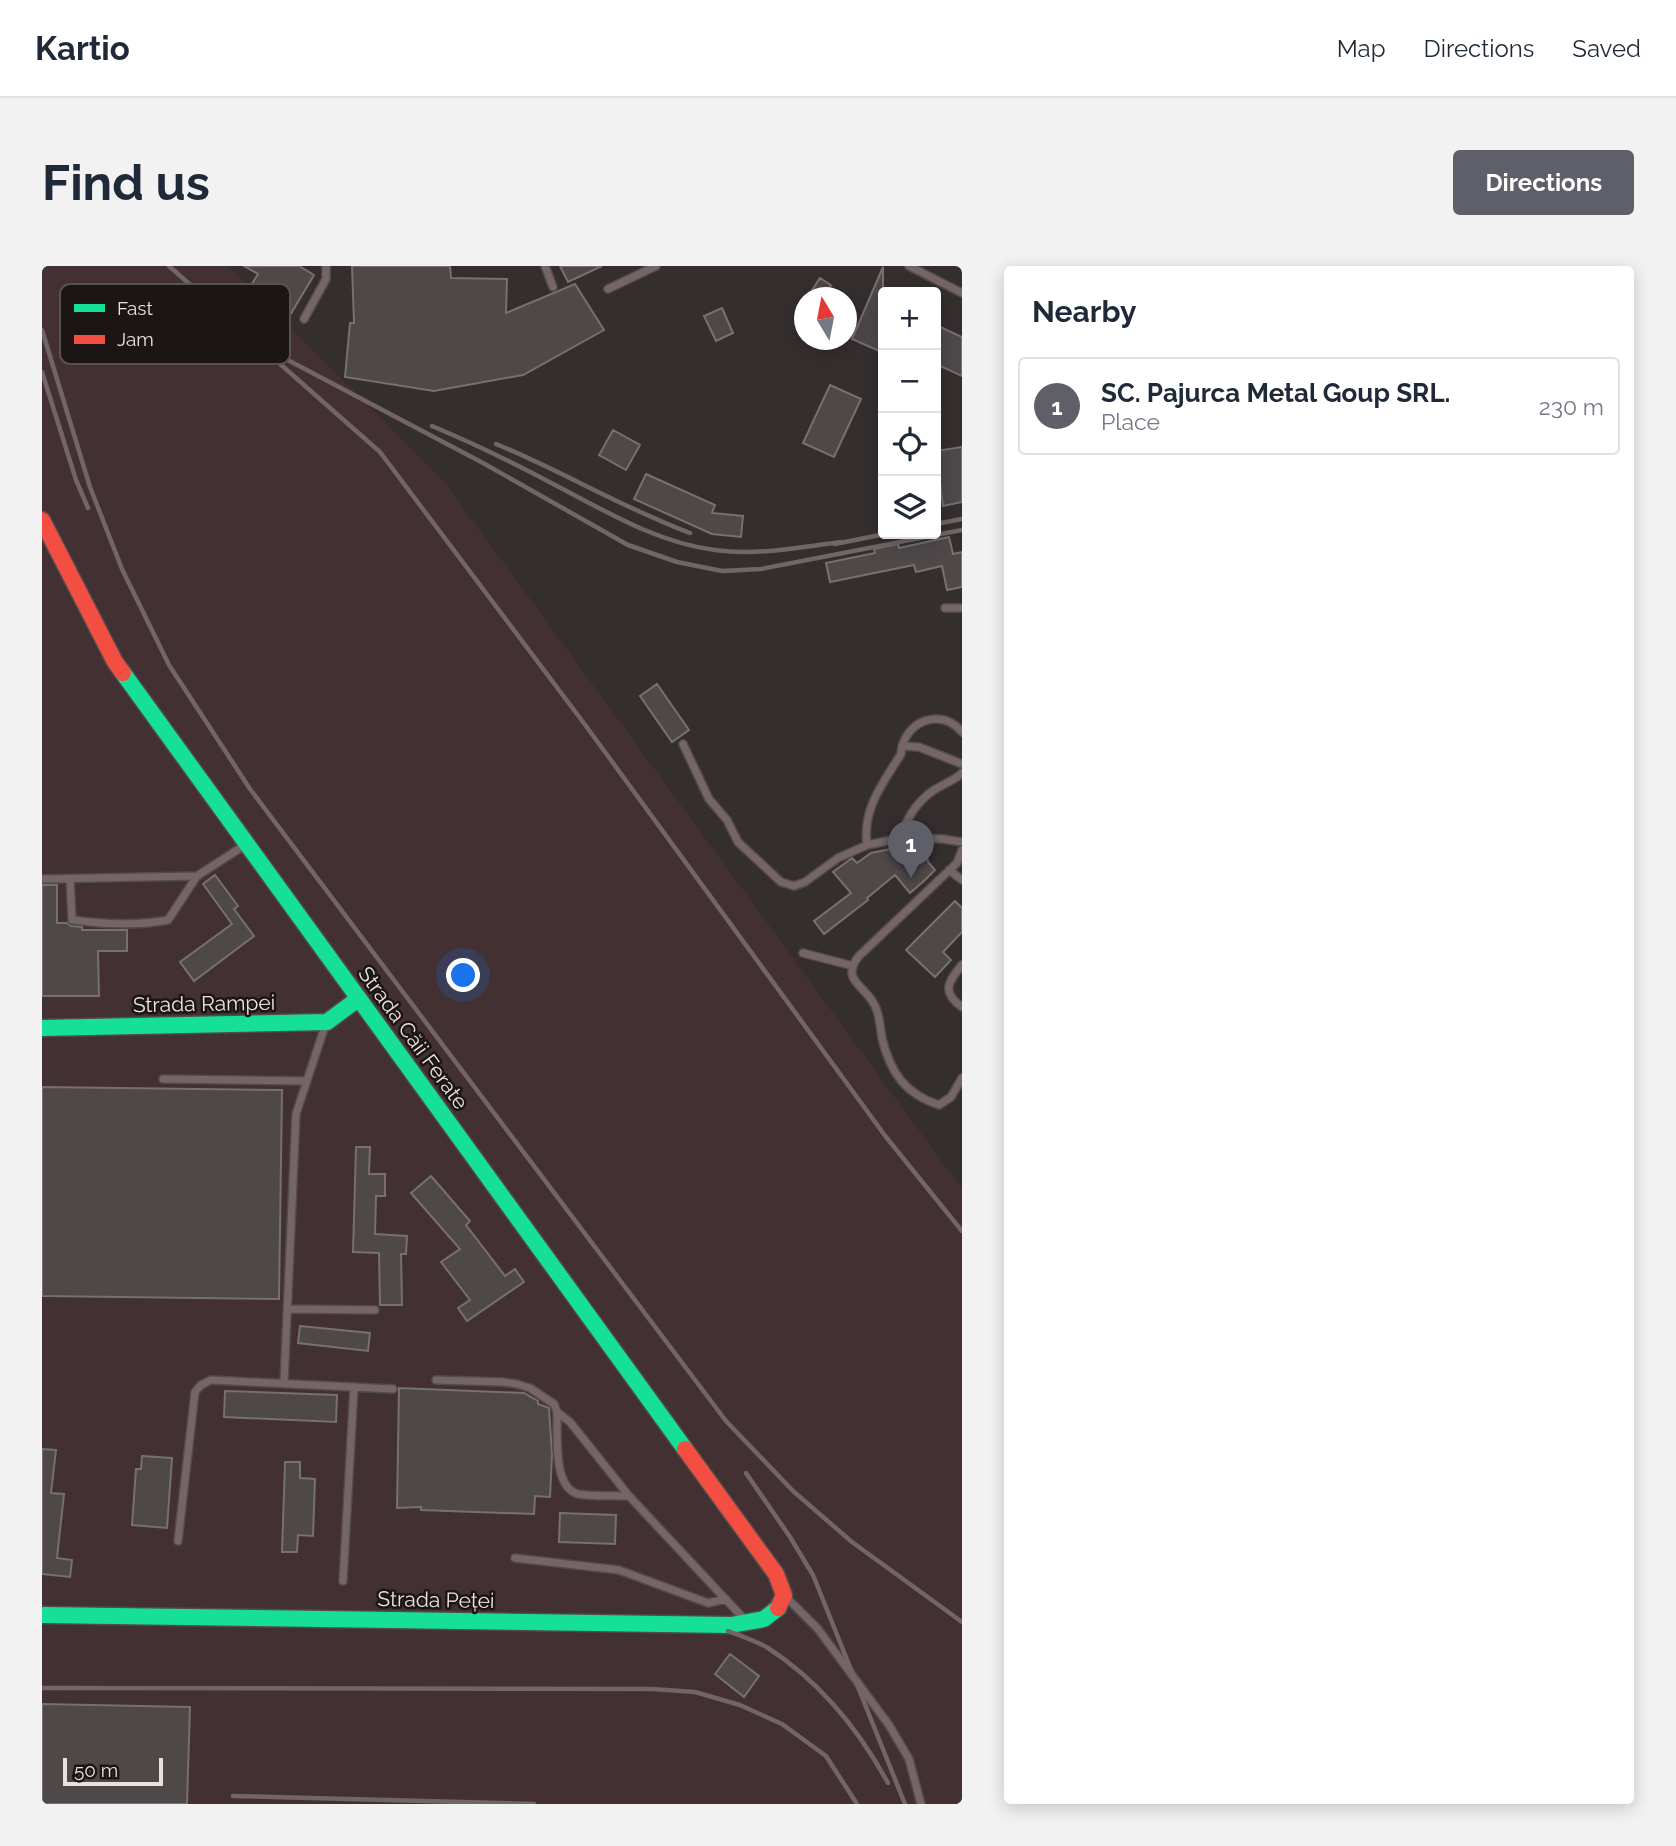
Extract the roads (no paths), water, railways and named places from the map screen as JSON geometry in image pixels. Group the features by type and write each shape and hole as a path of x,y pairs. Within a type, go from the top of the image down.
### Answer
{"street":[{"name":"Strada Căii Ferate","path":"42,520 115,662 771,1567 780,1581 784,1595"},
{"path":"327,1023 358,999"},
{"name":"Strada Rampei","path":"42,1028 327,1023"},
{"name":"Strada Peței","path":"42,1615 731,1625 772,1616 784,1595"}],"lane":[{"path":"304,319 326,279 326,266"},
{"path":"545,266 553,288"},
{"path":"608,289 656,266"},
{"path":"909,266 962,293"},
{"path":"945,608 962,608"},
{"path":"867,845 867,817 872,801 901,754 908,731 914,725 929,719 945,720 962,732"},
{"path":"683,744 709,799 727,820 738,842 781,882 794,886 805,882 838,858 867,845 901,838 962,842"},
{"path":"902,746 935,752 962,764"},
{"path":"901,838 908,817 918,805 941,785 962,773"},
{"path":"70,879 72,920 111,925 147,924 168,920 198,876 245,844"},
{"path":"962,850 957,863 859,956 852,974 855,982 874,1003 888,1058 905,1085 916,1096 939,1105 951,1097 962,1078"},
{"path":"949,870 962,880"},
{"path":"42,879 198,876"},
{"path":"803,953 853,966"},
{"path":"962,965 953,975 948,989 950,997 962,1007"},
{"path":"284,1383 296,1114 327,1023"},
{"path":"163,1079 306,1081"},
{"path":"288,1309 374,1310"},
{"path":"178,1541 195,1392 201,1385 211,1380 393,1389"},
{"path":"436,1380 517,1384 539,1393 554,1404 557,1412 559,1468 563,1483 576,1493 629,1496"},
{"path":"342,1581 354,1387"},
{"path":"557,1412 570,1422 629,1496 748,1623"},
{"path":"515,1558 619,1570 708,1603 726,1599"},
{"path":"784,1595 818,1629 889,1725 909,1759 920,1804"}],"railway":[{"path":"169,266 189,284"},
{"path":"42,330 90,487 122,569 169,665 250,789 726,1421 793,1491 852,1542 962,1622"},
{"path":"290,361 483,463 628,545 677,562 722,571 761,569 962,530"},
{"path":"280,364 380,452 586,726 886,1137 962,1231"},
{"path":"42,372 76,480 88,508"},
{"path":"432,426 511,462 633,525 673,541 731,552 778,550 842,542"},
{"path":"496,444 690,533"},
{"path":"941,523 962,519"},
{"path":"835,544 878,535"},
{"path":"746,1473 813,1575 905,1804"},
{"path":"728,1631 768,1648 821,1691 851,1726 888,1783"},
{"path":"42,1688 652,1689 695,1692 740,1705 782,1724 826,1756 857,1804"},
{"path":"233,1796 534,1804"}],"place":[{"name":"SC. Pajurca Metal Goup SRL.","path":"911,878"}]}
